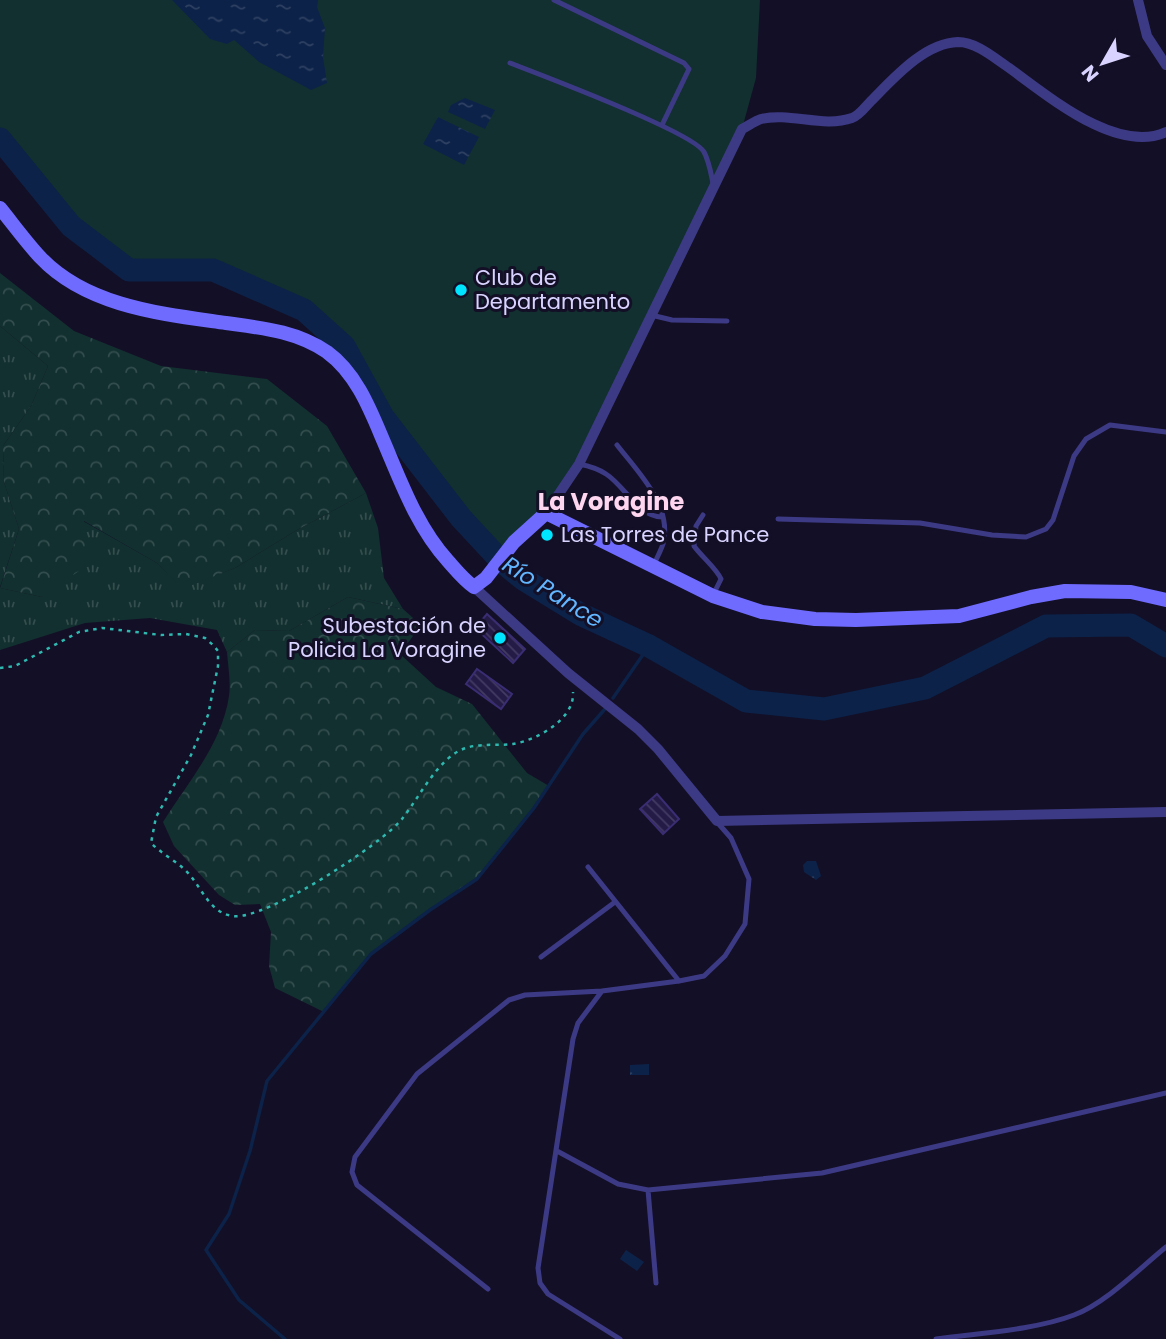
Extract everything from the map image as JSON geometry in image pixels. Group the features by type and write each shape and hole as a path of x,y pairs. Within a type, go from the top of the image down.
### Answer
{"street":[{"path":"1138,0 1147,36 1166,65"},
{"path":"480,582 514,542 546,513 579,464 742,129 760,120 782,117 833,121 853,118 909,63 957,42 967,43 985,51 1073,111 1109,131 1121,135 1157,136 1166,132"},
{"path":"0,208 41,258 64,277 95,293 147,312 282,331 311,342 330,354 347,372 366,401 412,506 439,551 466,582 480,582 568,673 638,729 717,821 1166,812"},
{"path":"546,513 713,596 762,612 856,620 959,616 1065,591 1131,592 1166,600"}],"lane":[{"path":"554,0 684,63 689,69 662,125"},
{"path":"510,63 662,125 692,141 704,151 714,186"},
{"path":"651,315 672,320 727,321"},
{"path":"778,519 920,523 992,535 1026,537 1046,530 1053,520 1074,456 1086,439 1110,425 1166,432"},
{"path":"617,445 642,476 659,504 665,528 663,544 652,567"},
{"path":"579,464 595,467 625,490 639,507 653,517 662,517"},
{"path":"703,515 696,526 694,546 705,562 718,572 721,579 713,596"},
{"path":"488,1289 357,1185 352,1172 355,1157 417,1074 509,1000 525,995 601,991 680,981 704,976 725,957 745,924 748,879 731,838 717,821"},
{"path":"588,867 680,981"},
{"path":"541,957 615,902"},
{"path":"601,991 578,1023 573,1039 538,1268 540,1283 548,1294 620,1339"},
{"path":"557,1151 618,1184 648,1191 822,1173 1166,1093"},
{"path":"648,1191 656,1283"},
{"path":"936,1339 1051,1322 1077,1314 1100,1300 1166,1247"}],"path":[{"path":"0,668 15,666 79,632 103,628 161,635 186,634 205,638 213,645 218,651 218,666 208,715 191,755 156,817 151,843 184,869 213,907 232,916 252,914 271,907 366,849 401,821 444,762 465,748 524,742 560,720 569,711 574,695"}],"green space":[{"name":"Club de Departamento","path":"0,0 760,0 756,78 742,129 579,464 546,513 500,560 461,518 383,417 344,346 304,310 213,270 129,270 71,226 0,139"},
{"path":"0,273 74,331 161,366 267,379 327,426 366,493 297,530 235,568 182,589 157,563 84,521 86,566 42,597 0,588 19,529 4,482 3,446 31,406 48,366 0,326"},
{"path":"0,326 48,366 31,406 3,446 4,482 19,529 0,587"},
{"path":"366,493 378,528 384,578 403,609 348,597 289,631 255,630 227,652 217,630 150,618 85,623 0,650 0,588 42,597 83,521 157,563 182,588 235,568 297,530"},
{"path":"348,597 403,609 421,625 400,654 436,687 472,704 527,773 549,786 477,879 371,954 324,1012 275,988 269,966 271,932 260,904 235,905 219,895 174,846 163,822 203,762 219,730 230,691 227,652 255,630 289,631"}],"water":[{"path":"172,0 318,0 317,7 325,28 323,57 327,83 311,90 259,62 234,40 227,44 210,39"},
{"path":"465,98 495,110 485,129 448,112 451,105"},
{"path":"438,117 479,137 464,165 423,144"},
{"path":"807,861 816,861 821,876 816,880 804,872 803,865"},
{"path":"649,1064 649,1075 630,1075 630,1065"},
{"path":"626,1250 644,1262 637,1271 620,1259"}],"building":[{"name":"Subestación de Policia La Voragine","path":"487,614 525,649 513,663 475,628"},
{"path":"477,669 512,694 501,709 466,684"},
{"path":"657,794 679,819 663,834 640,809"}],"waterway":[{"name":"Río Pance","path":"0,139 71,226 129,270 213,270 304,310 344,346 383,417 461,518 500,560 523,579 580,614 649,646 746,701 824,709 925,688 1046,626 1131,625 1166,646"},
{"path":"613,698 649,646"},
{"path":"285,1339 239,1300 206,1250 229,1214 250,1151 267,1081 371,954 477,879 534,808 583,734 605,709"}],"place":[{"name":"Club de Departamento","path":"461,290"},
{"name":"Las Torres de Pance","path":"547,535"},
{"name":"Subestación de Policia La Voragine","path":"500,638"}],"district":[{"name":"La Voragine","path":"611,502"}]}
